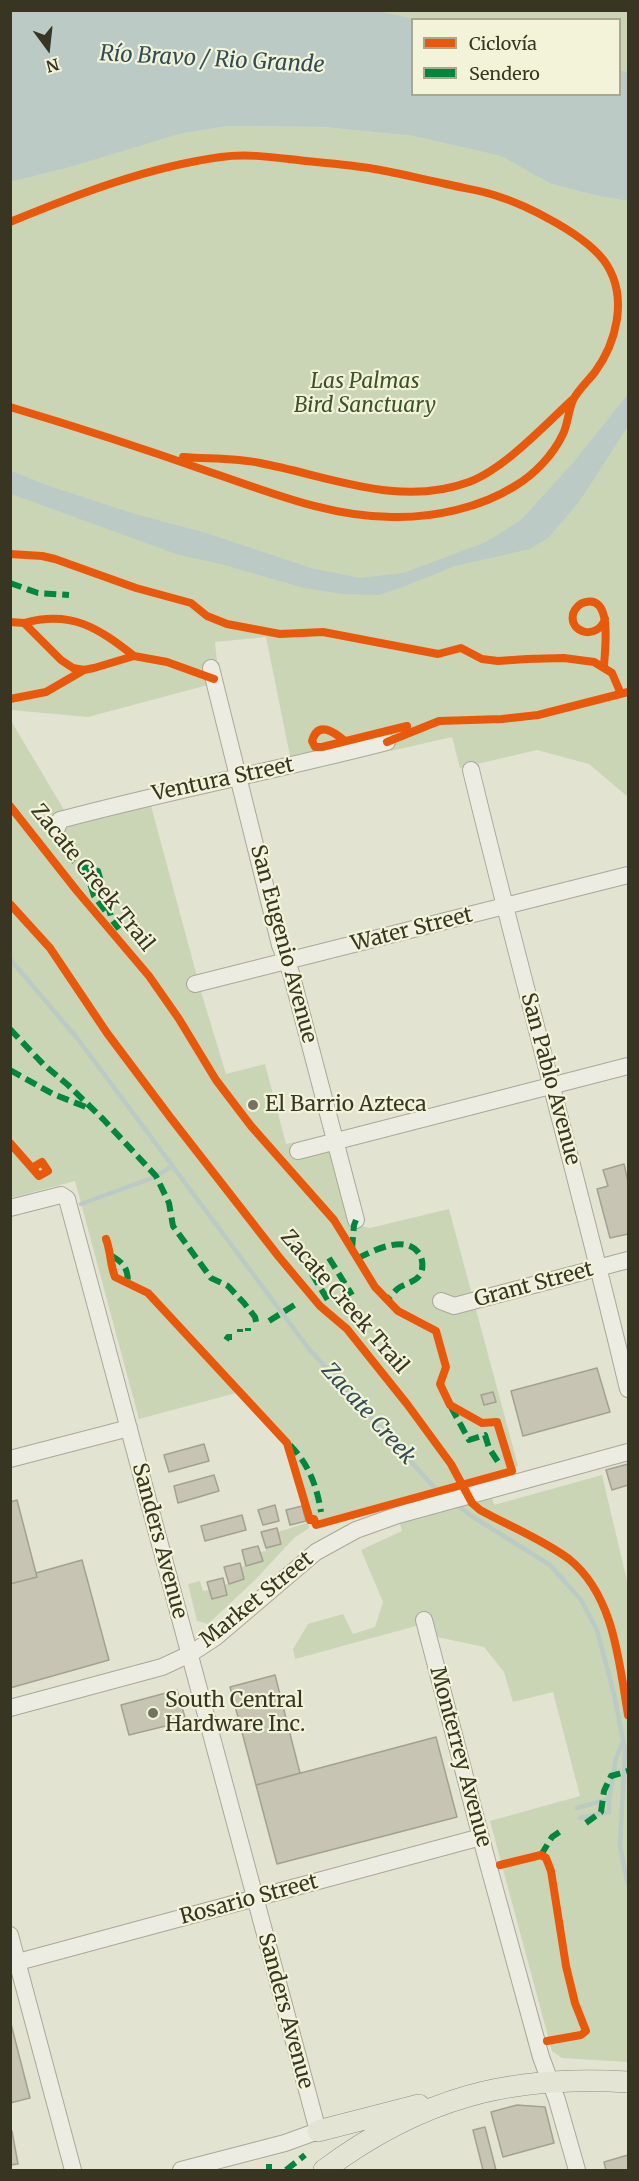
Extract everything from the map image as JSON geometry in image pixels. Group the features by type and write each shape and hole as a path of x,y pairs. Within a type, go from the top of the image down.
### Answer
{"main road":[{"path":"318,2131 360,2118 478,2092 550,2081 628,2082"},
{"path":"324,2170 380,2134 422,2111 478,2092"}],"street":[{"name":"San Eugenio Avenue","path":"212,668 280,945 356,1220"},
{"name":"Ventura Street","path":"58,824 156,795 239,778 387,742"},
{"name":"San Pablo Avenue","path":"471,770 504,908 600,1267 628,1389"},
{"name":"Water Street","path":"195,984 628,875"},
{"path":"297,1151 628,1066"},
{"name":"Sanders Avenue","path":"10,1208 61,1195 68,1199 318,2131"},
{"name":"Grant Street","path":"441,1300 454,1306 628,1260"},
{"path":"10,1460 129,1428"},
{"name":"Market Street","path":"10,1708 162,1667 190,1654 216,1637 316,1552 356,1530 398,1515 628,1452"},
{"name":"Monterrey Avenue","path":"424,1620 541,2057 577,2170"},
{"name":"Rosario Street","path":"18,1962 481,1837"},
{"path":"10,1935 73,2170"},
{"path":"181,2170 285,2143 318,2131"}],"green space":[{"path":"378,11 628,11 628,72 621,70 621,18 411,19"},
{"name":"Las Palmas Bird Sanctuary","path":"228,126 323,127 413,136 502,156 551,184 628,201 628,797 589,764 537,750 460,768 452,737 391,751 386,736 290,756 266,637 215,642 217,662 203,666 208,685 88,717 11,710 11,182 71,167 178,134"},
{"path":"10,719 64,810 147,791 202,995 226,1074 265,1064 286,1144 295,1142 299,1156 330,1148 352,1224 370,1228 449,1209 518,1466 486,1475 494,1505 602,1475 628,1585 628,2062 562,2058 552,2051 490,1821 580,1796 553,1692 513,1702 504,1672 484,1647 437,1637 432,1619 416,1624 416,1626 295,1659 293,1649 308,1624 343,1614 353,1634 375,1627 383,1602 361,1550 402,1531 393,1500 308,1523 309,1528 294,1538 255,1580 208,1624 197,1621 188,1584 200,1581 203,1591 209,1590 227,1595 224,1585 244,1579 241,1567 262,1561 260,1552 281,1544 278,1532 307,1523 287,1446 236,1393 139,1419 75,1181 11,1198"}],"water":[{"name":"Río Bravo / Rio Grande","path":"11,10 378,11 411,18 411,96 621,96 621,70 628,72 628,201 551,184 501,156 413,136 323,127 228,126 179,134 71,167 11,182"},
{"path":"628,394 628,426 579,502 548,538 530,549 455,566 379,595 343,594 304,588 221,564 179,555 11,494 11,471 135,514 206,533 311,568 360,578 403,573 486,542 521,520 573,463"}],"building":[{"path":"624,1164 628,1182 628,1234 610,1238 597,1189 608,1186 603,1170"},
{"path":"597,1368 610,1412 523,1436 511,1391"},
{"path":"493,1392 496,1402 484,1405 481,1395"},
{"path":"204,1444 209,1461 169,1472 164,1455"},
{"path":"628,1464 628,1485 612,1490 606,1470"},
{"path":"214,1475 219,1491 178,1503 174,1486"},
{"path":"17,1500 37,1577 10,1584 10,1502"},
{"path":"275,1505 279,1521 263,1525 258,1510"},
{"path":"302,1506 306,1521 290,1525 286,1510"},
{"path":"242,1515 246,1530 205,1541 201,1526"},
{"path":"277,1528 281,1544 266,1548 261,1532"},
{"path":"258,1546 263,1561 246,1566 242,1550"},
{"path":"82,1560 109,1660 10,1688 10,1584 37,1577 36,1573"},
{"path":"240,1563 244,1579 229,1584 224,1567"},
{"path":"223,1578 227,1595 212,1599 207,1582"},
{"path":"275,1675 300,1773 256,1785 230,1687"},
{"name":"South Central Hardware Inc.","path":"177,1690 186,1721 129,1735 121,1705"},
{"path":"436,1737 457,1817 277,1864 256,1785"},
{"path":"10,2020 30,2098 10,2103"},
{"path":"517,2105 545,2107 554,2143 503,2157 491,2112"},
{"path":"485,2127 496,2170 483,2170 473,2130"},
{"path":"12,2131 18,2164 10,2165 10,2132"},
{"path":"628,2155 628,2170 606,2170 604,2162"}],"waterway":[{"name":"Zacate Creek","path":"10,959 77,1038 309,1349 433,1486 446,1496"},
{"path":"81,1204 152,1178 171,1167"},
{"name":"Zacate Creek","path":"455,1503 470,1515 550,1565 581,1600 597,1630 614,1694 625,1750 620,1846 628,1885"},
{"path":"580,1818 609,1812 616,1758 623,1742"},
{"path":"577,1808 609,1799"}],"marked path":[{"path":"10,583 38,593 69,595"},
{"path":"67,852 76,863 98,871 112,920 119,929"},
{"path":"85,868 94,896 107,913"},
{"path":"10,1029 43,1064 103,1119 156,1176 169,1203 173,1226 211,1278 228,1286 244,1303 255,1317 257,1326"},
{"path":"10,1070 53,1094 91,1109"},
{"path":"352,1249 356,1220"},
{"path":"358,1258 382,1248 400,1244 408,1245 421,1257 420,1275 398,1288 387,1300"},
{"path":"112,1256 125,1268 128,1285"},
{"path":"329,1258 352,1295"},
{"path":"312,1274 329,1302"},
{"path":"269,1321 296,1304"},
{"path":"226,1340 232,1337"},
{"path":"451,1407 469,1440 485,1435 489,1448 498,1462"},
{"path":"290,1445 302,1459 311,1476 321,1512"},
{"path":"586,1823 601,1812 604,1791 611,1776 628,1771"},
{"path":"541,1855 552,1837 564,1829"},
{"path":"286,2170 305,2155"},
{"path":"269,2164 269,2170"}],"cycle path":[{"path":"10,222 61,201 140,175 167,167 221,157 264,156 369,168 488,193 540,214 572,233 598,254 607,265 613,278 618,306 617,320 609,348 595,372 573,400 563,434 549,457 530,476 501,494 472,506 424,516 368,516 298,502 134,446 10,407"},
{"path":"183,457 251,461 338,482 390,491 417,492 443,489 469,482 496,467 523,446 572,400"},
{"path":"10,554 55,559 136,588 191,603 207,616 227,624 280,634 323,632 438,654 461,648 482,659 498,661 564,658 594,662 612,673 621,694"},
{"path":"604,668 606,627 604,616 601,608 595,602 586,602 578,606 573,614 575,626 585,632 596,630 601,626 605,619"},
{"path":"24,623 56,619 84,624 108,637 134,656"},
{"path":"10,622 24,623 61,660 73,668 84,670 134,656 167,662 214,679"},
{"path":"10,699 46,692 84,670"},
{"path":"387,742 439,721 502,719 538,715 628,692"},
{"path":"345,741 322,729 312,741 315,747 322,747 407,726"},
{"name":"Zacate Creek Trail","path":"10,806 77,891 149,976 179,1019 216,1080 251,1126 334,1220 375,1287 398,1311 436,1331 446,1367 440,1384 450,1405 482,1423 497,1422 512,1471 316,1525 314,1519 310,1520 287,1443 148,1293 115,1277 106,1239"},
{"name":"Zacate Creek Trail","path":"10,904 50,948 107,1033 279,1257 320,1306 347,1329 407,1404 451,1464 472,1503 480,1510 559,1552 584,1574 596,1591 612,1631 628,1715"},
{"path":"10,1143 39,1176 48,1171 42,1162 32,1168"},
{"path":"500,1865 541,1855 546,1858 551,1871 566,1966 575,2003 586,2031 581,2035 547,2041"}],"place":[{"name":"El Barrio Azteca","path":"253,1105"},
{"name":"South Central Hardware Inc.","path":"153,1713"}]}
